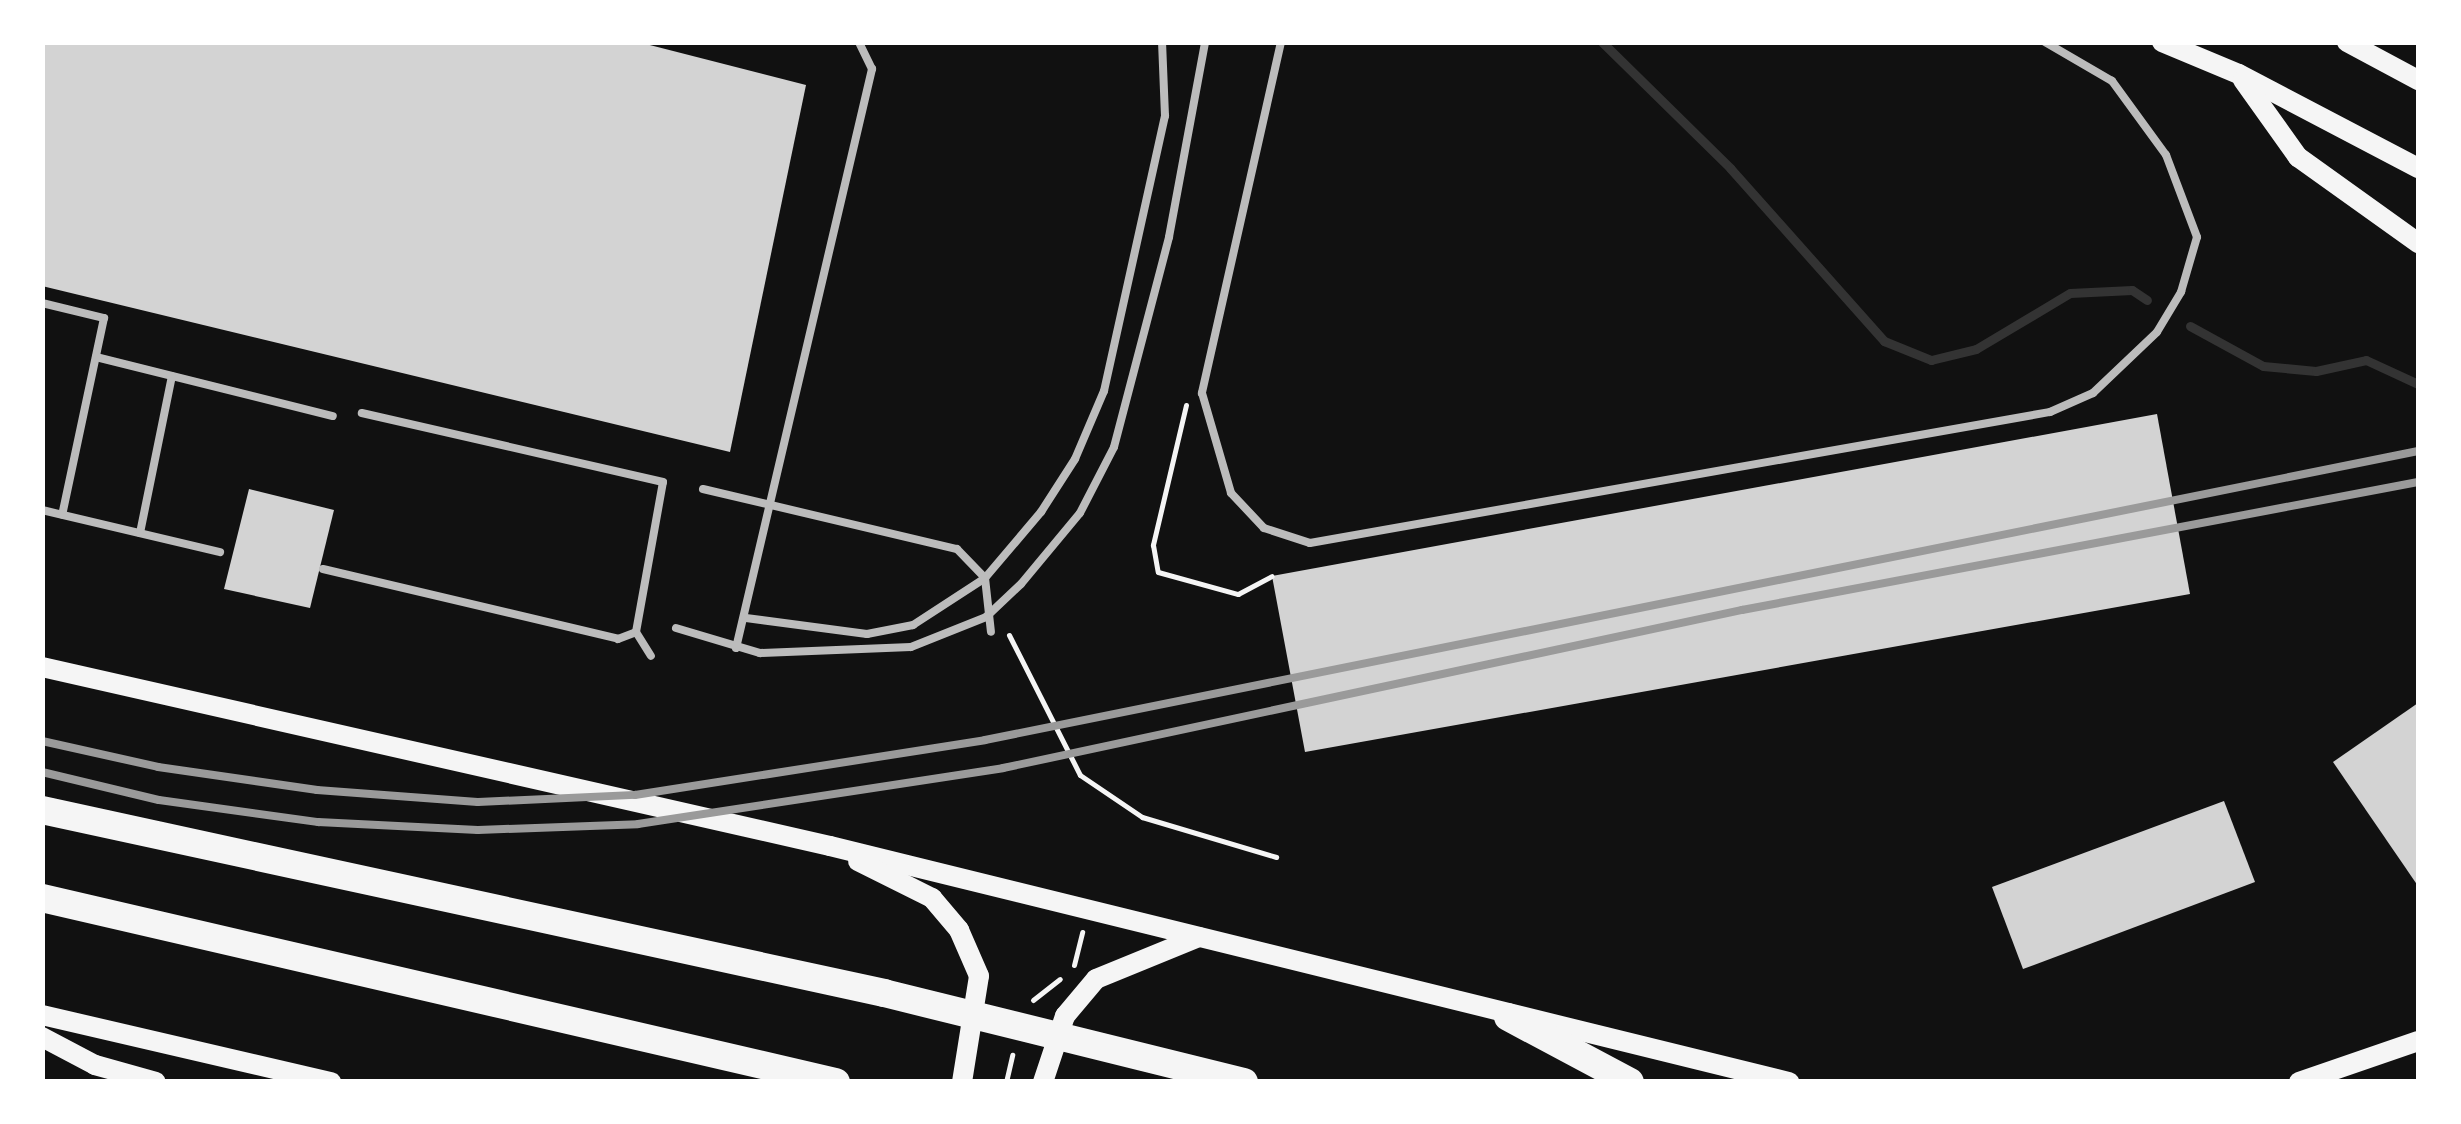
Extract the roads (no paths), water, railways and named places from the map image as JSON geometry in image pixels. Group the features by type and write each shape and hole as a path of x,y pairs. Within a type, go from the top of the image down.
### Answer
{"highway":[{"path":"42,810 884,993 1244,1082"},
{"path":"42,898 836,1082"},
{"path":"1508,1017 1630,1082"}],"main road":[{"path":"2162,42 2239,74 2418,168"},
{"path":"2348,42 2418,80"},
{"path":"2239,74 2298,157 2418,243"},
{"path":"42,667 830,846 1201,936 1508,1017 1789,1082"},
{"path":"830,846 932,898 960,930 980,976 962,1082"},
{"path":"1042,1082 1065,1016 1096,979 1201,936"},
{"path":"42,1015 331,1082"},
{"path":"42,1037 95,1065 156,1082"},
{"path":"2299,1082 2418,1042"}],"lane":[{"path":"736,648 773,504 872,70 858,42"},
{"path":"746,618 867,634 913,625 985,578 1075,459 1104,390 1165,116 1162,42"},
{"path":"676,628 736,648 820,656 911,647 986,617 1066,533 1114,448 1169,238 1205,42"},
{"path":"1281,42 1202,393 1231,492 1264,528 1310,543 2050,412 2093,392 2157,332 2182,292 2197,238 2166,155 2112,81 2045,42"},
{"path":"42,303 104,318 62,515"},
{"path":"96,357 333,416"},
{"path":"140,533 172,376"},
{"path":"362,413 663,482 636,632 651,656"},
{"path":"703,488 957,549 985,578 990,632"},
{"path":"42,510 220,552"},
{"path":"323,568 618,639 636,632"}],"waterway":[{"path":"1602,42 1730,168 1884,341 1931,360 1976,349 2070,293 2132,290 2147,300"},
{"path":"2190,326 2263,366 2316,371 2366,360 2418,384"}],"railway":[{"path":"42,741 158,767 317,790 478,802 635,795 985,740 2418,451"},
{"path":"42,772 159,800 318,822 478,830 638,824 1003,768 1742,610 2418,482"}]}
